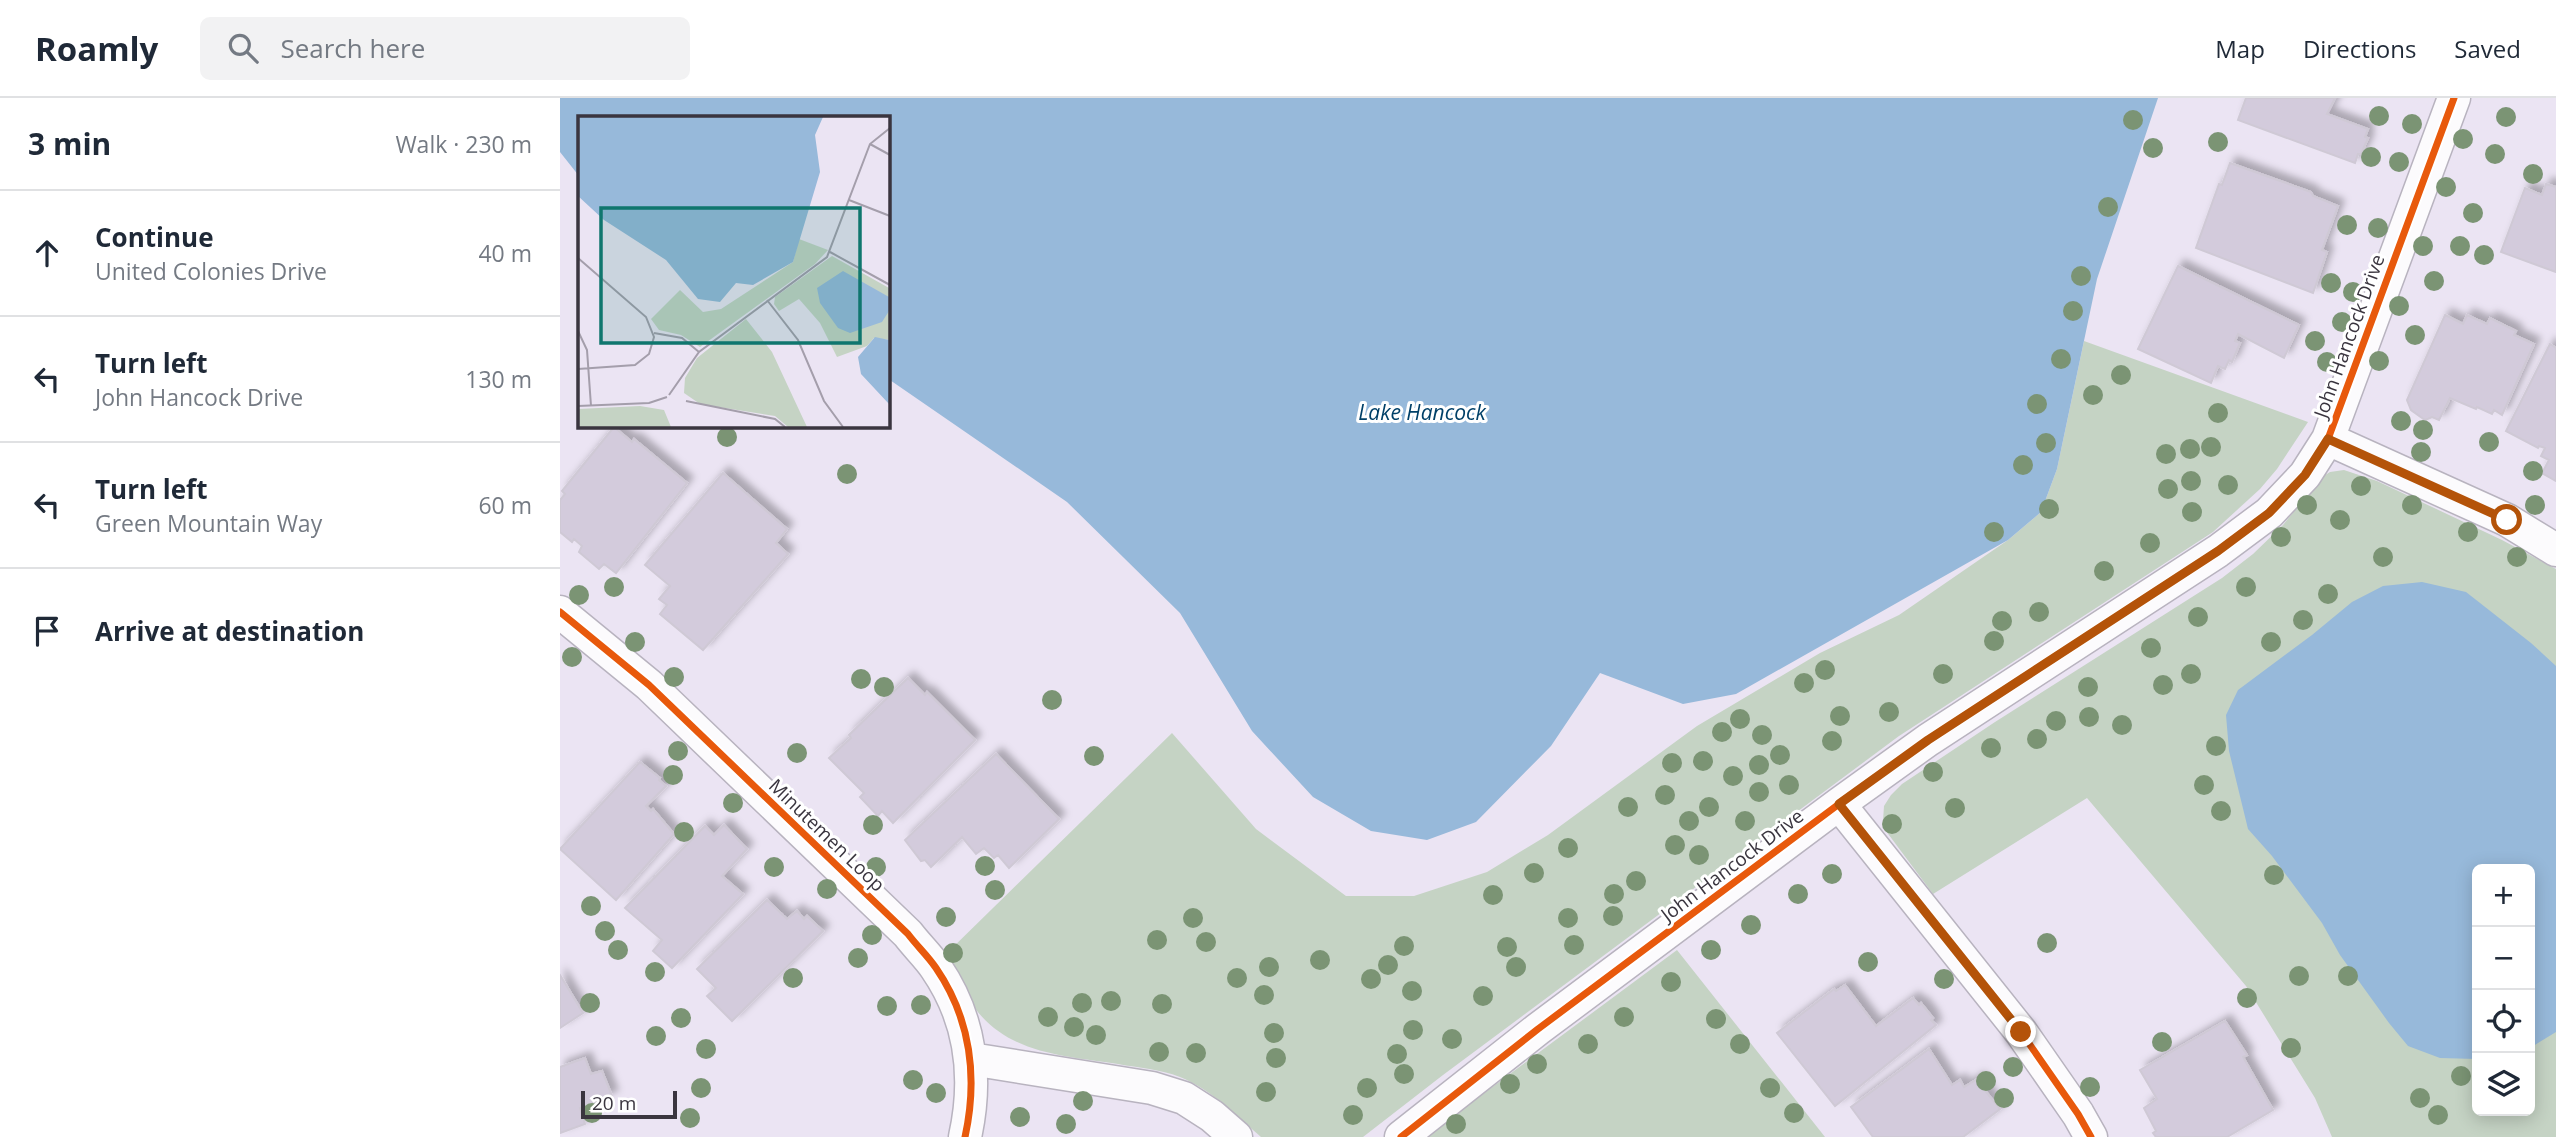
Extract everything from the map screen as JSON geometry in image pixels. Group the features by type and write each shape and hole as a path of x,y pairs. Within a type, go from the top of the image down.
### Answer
{"street":[{"name":"John Hancock Drive","path":"1401,1137 1538,1029 1839,804 1940,733 2218,551 2269,513 2305,475 2328,439 2454,98"},
{"path":"2328,439 2507,520 2556,550"},
{"name":"Minutemen Loop","path":"560,612 649,685 908,934 936,969 954,1003 967,1037 971,1059 972,1088 965,1137"},
{"path":"1839,804 2021,1032 2091,1137"},
{"path":"971,1059 1152,1088 1184,1098 1212,1116 1236,1137"}],"green space":[{"path":"2084,341 2308,422 2277,469 2260,489 2213,532 1899,736 1363,1137 1261,1137 1213,1096 1180,1077 1149,1069 1058,1055 1021,1044 1003,1035 974,1007 944,956 1172,733 1256,829 1346,896 1414,896 1487,872 1548,835 1697,726 1820,653 1899,615 2008,540 2041,512 2057,469"},
{"path":"2344,470 2377,481 2502,540 2556,569 2556,1137 2332,1137 2315,1098 2246,986 2087,798 1933,894 1886,831 1883,821 1884,806 1902,784 2222,578 2253,554 2283,525 2322,477 2330,472"},
{"path":"1677,950 1825,1137 1425,1137"}],"water":[{"name":"Lake Hancock","path":"560,98 2158,98 2097,279 2057,469 2041,512 2008,540 1736,694 1683,704 1600,673 1551,746 1476,822 1427,840 1371,831 1313,797 1252,731 1180,613 1067,502 889,379 889,116 578,116 578,175 560,152"},
{"path":"2422,582 2466,592 2556,666 2556,1032 2535,1045 2535,864 2472,864 2472,1059 2440,1058 2408,1046 2340,955 2322,923 2272,856 2248,829 2229,751 2226,715 2238,690 2352,602 2383,586"}],"building":[{"path":"2246,98 2335,98 2327,114 2368,129 2365,137 2368,138 2355,163 2238,120"},
{"path":"2230,163 2311,192 2313,196 2338,206 2322,250 2327,252 2313,293 2196,248 2219,184 2222,185"},
{"path":"2546,184 2556,187 2556,272 2501,252 2525,188 2542,195"},
{"path":"2178,266 2299,325 2284,358 2238,334 2235,341 2240,343 2232,362 2229,360 2225,369 2218,366 2211,383 2138,349"},
{"path":"2445,315 2463,324 2467,315 2487,324 2490,318 2516,331 2514,335 2534,344 2502,415 2494,410 2492,414 2477,407 2476,409 2450,398 2439,420 2432,417 2425,420 2411,410 2407,400"},
{"path":"2550,344 2556,348 2556,481 2542,473 2549,460 2541,456 2545,448 2538,448 2506,431"},
{"path":"614,427 632,442 634,439 687,483 616,573 604,564 599,569 579,552 582,546 560,532 560,500 565,494 562,491"},
{"path":"723,473 787,529 776,543 788,554 703,650 660,614 667,605 659,599 670,586 645,565"},
{"path":"908,678 925,695 927,692 975,740 893,823 882,811 878,816 860,797 864,793 829,758"},
{"path":"996,754 1059,819 1009,868 998,855 994,858 984,848 976,854 962,837 931,867 925,860 921,861 905,840"},
{"path":"640,762 666,786 646,806 651,811 653,809 674,834 616,900 560,849"},
{"path":"724,825 747,849 722,876 743,894 672,968 653,951 662,940 625,908 705,826 714,835"},
{"path":"767,900 787,919 797,911 804,919 807,916 823,931 732,1021 707,996 716,988 697,969"},
{"path":"560,975 583,1013 560,1028"},
{"path":"1845,985 1876,1026 1913,998 1919,1005 1921,1003 1936,1025 1835,1106 1777,1033 1834,989 1836,991"},
{"path":"2225,1021 2247,1055 2243,1057 2273,1110 2227,1137 2156,1137 2153,1133 2156,1131 2144,1108 2157,1099 2140,1070"},
{"path":"1929,1049 1952,1085 1960,1080 1964,1087 1979,1078 1985,1087 1983,1088 2000,1109 1963,1137 1873,1137 1851,1107"},
{"path":"585,1058 591,1074 602,1071 612,1096 580,1108 585,1124 560,1133 560,1067"}],"cycle path":[{"path":"1401,1137 1538,1029 1928,740 2218,551 2269,513 2305,475 2328,439 2454,98"},
{"path":"560,612 649,685 908,934 933,964 948,987 964,1028 971,1071 965,1137"},
{"path":"1839,804 2021,1032 2091,1137"}],"route":[{"path":"2021,1032 1839,804 1928,740 2218,551 2269,513 2305,475 2328,439 2507,520"}]}
